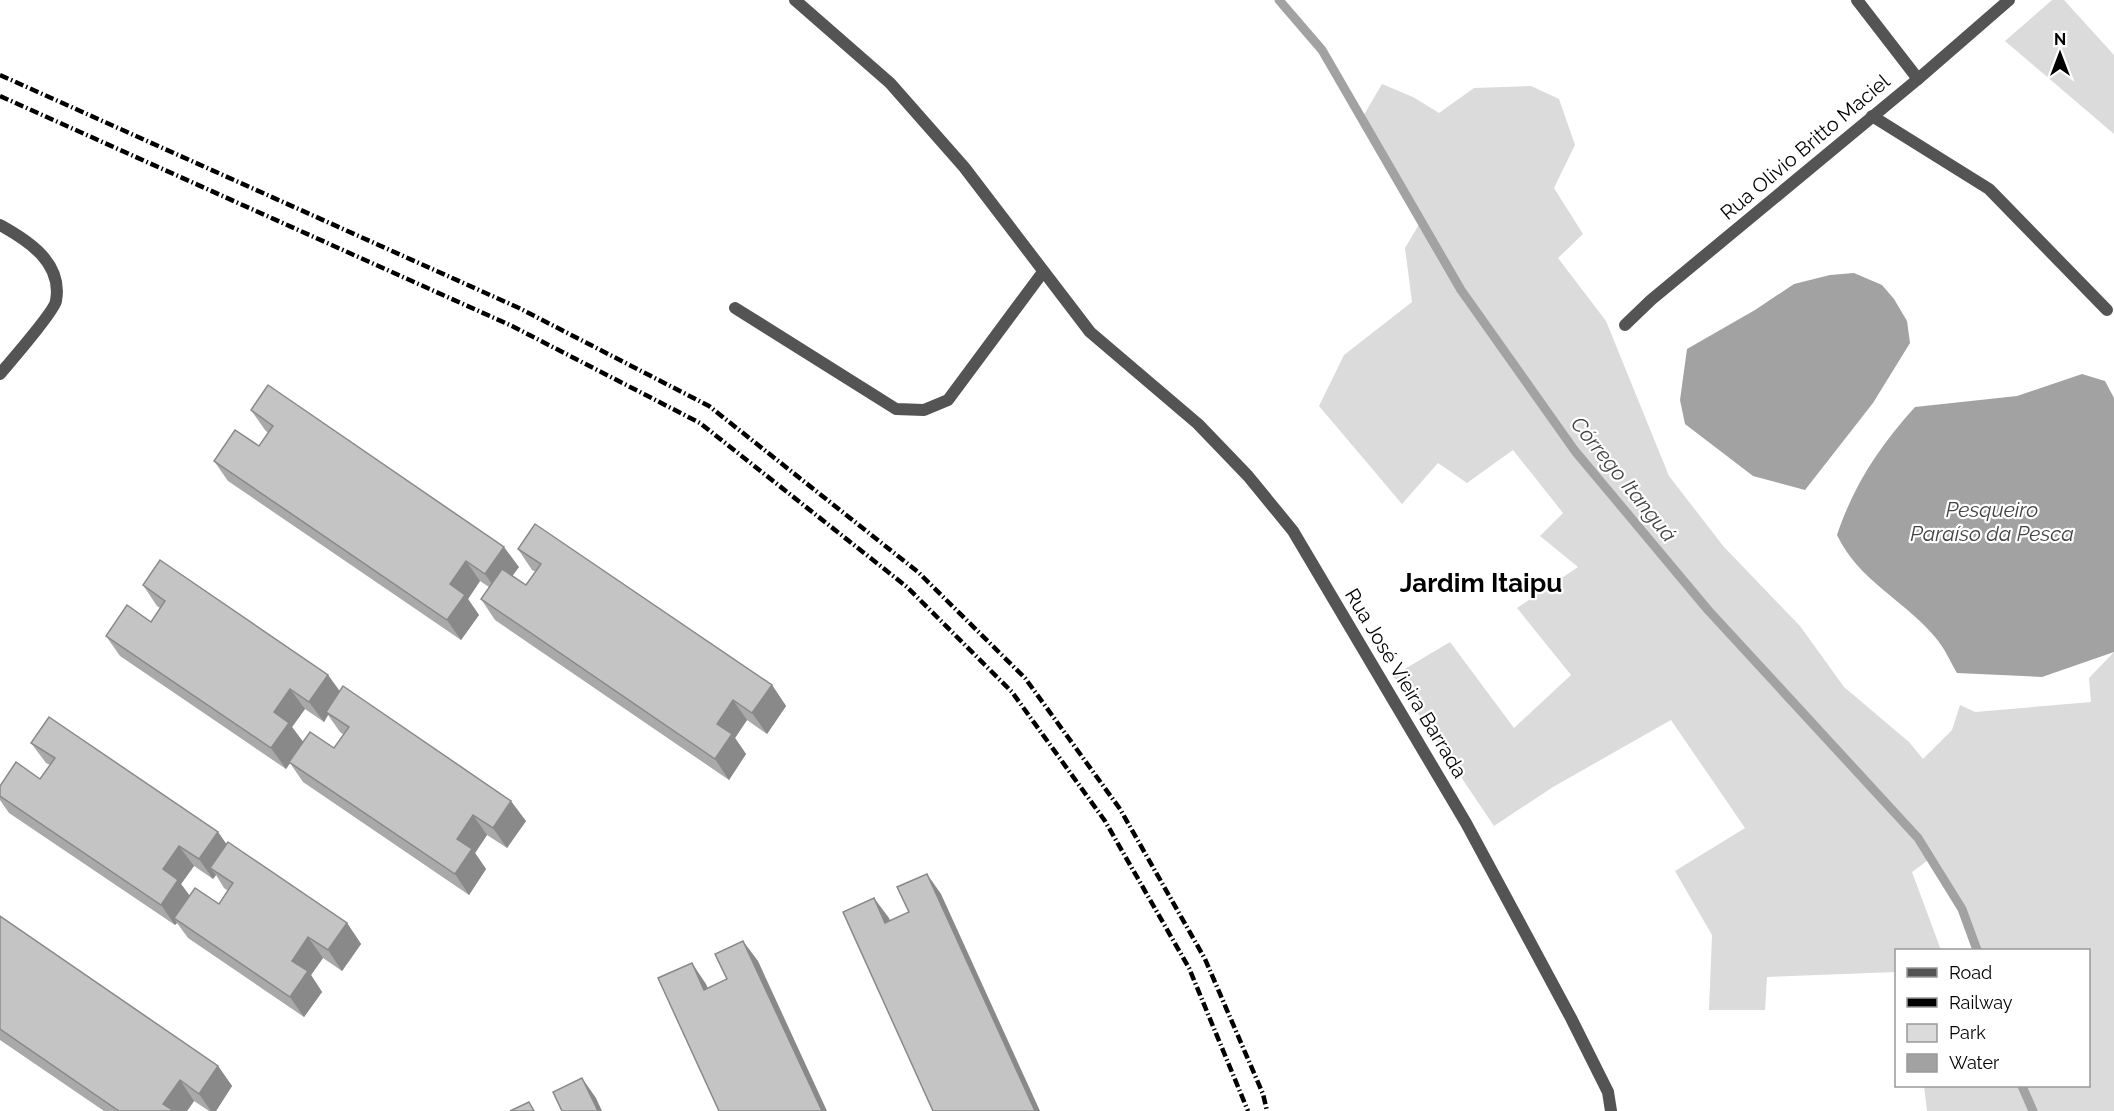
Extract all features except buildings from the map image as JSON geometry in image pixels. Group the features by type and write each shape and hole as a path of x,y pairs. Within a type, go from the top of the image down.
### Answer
{"street":[{"name":"Rua José Vieira Barrada","path":"795,0 890,83 964,167 1090,332 1198,424 1248,476 1293,531 1466,823 1571,1018 1608,1092 1611,1111"},
{"path":"1857,0 1918,79"},
{"name":"Rua Olivio Britto Maciel","path":"1625,325 1651,300 1918,79 2009,0"},
{"path":"1872,116 1989,189 2107,310"},
{"path":"0,225 41,253 55,273 56,302 0,374"},
{"path":"735,308 896,409 924,410 948,400 1043,272"}],"green space":[{"path":"2052,0 2064,0 2114,55 2114,134 2005,41"},
{"path":"1382,84 1413,97 1439,113 1474,88 1531,86 1559,99 1575,145 1554,188 1583,234 1558,258 1606,321 1669,476 1724,547 1800,626 1844,687 1909,742 1923,759 1952,730 1960,705 1975,712 2091,702 2089,678 2114,652 2114,1111 1927,1111 1924,1087 2090,1087 2090,949 1977,949 1962,909 1931,858 1912,872 1941,949 1895,949 1895,972 1767,977 1765,1010 1709,1010 1712,935 1675,871 1745,828 1671,720 1553,787 1494,826 1393,676 1450,642 1514,728 1571,675 1517,608 1578,567 1540,536 1563,513 1513,450 1467,483 1438,463 1402,504 1319,406 1344,355 1412,302 1405,248 1421,221 1362,118"}],"water":[{"path":"1854,273 1882,285 1894,299 1907,321 1910,343 1873,403 1805,490 1753,476 1685,424 1680,400 1687,349 1755,310 1794,284 1830,275"},
{"name":"Pesqueiro Paraíso da Pesca","path":"2082,374 2105,381 2114,398 2114,652 2042,677 1957,673 1935,637 1869,577 1846,551 1837,535 1851,499 1879,451 1915,407 2017,396"}],"waterway":[{"name":"Córrego Itanguá","path":"1279,0 1322,50 1461,290 1575,451 1708,610 1918,838 1962,909 1977,949"},
{"name":"Córrego Itanguá","path":"2022,1087 2033,1111"}],"railway":[{"path":"0,75 519,308 709,406 918,572 1025,678 1120,809 1205,959 1263,1094 1267,1111"},
{"path":"0,96 512,326 700,423 907,587 1012,692 1105,821 1189,968 1248,1111"}],"district":[{"name":"Jardim Itaipu","path":"1481,583"}]}
